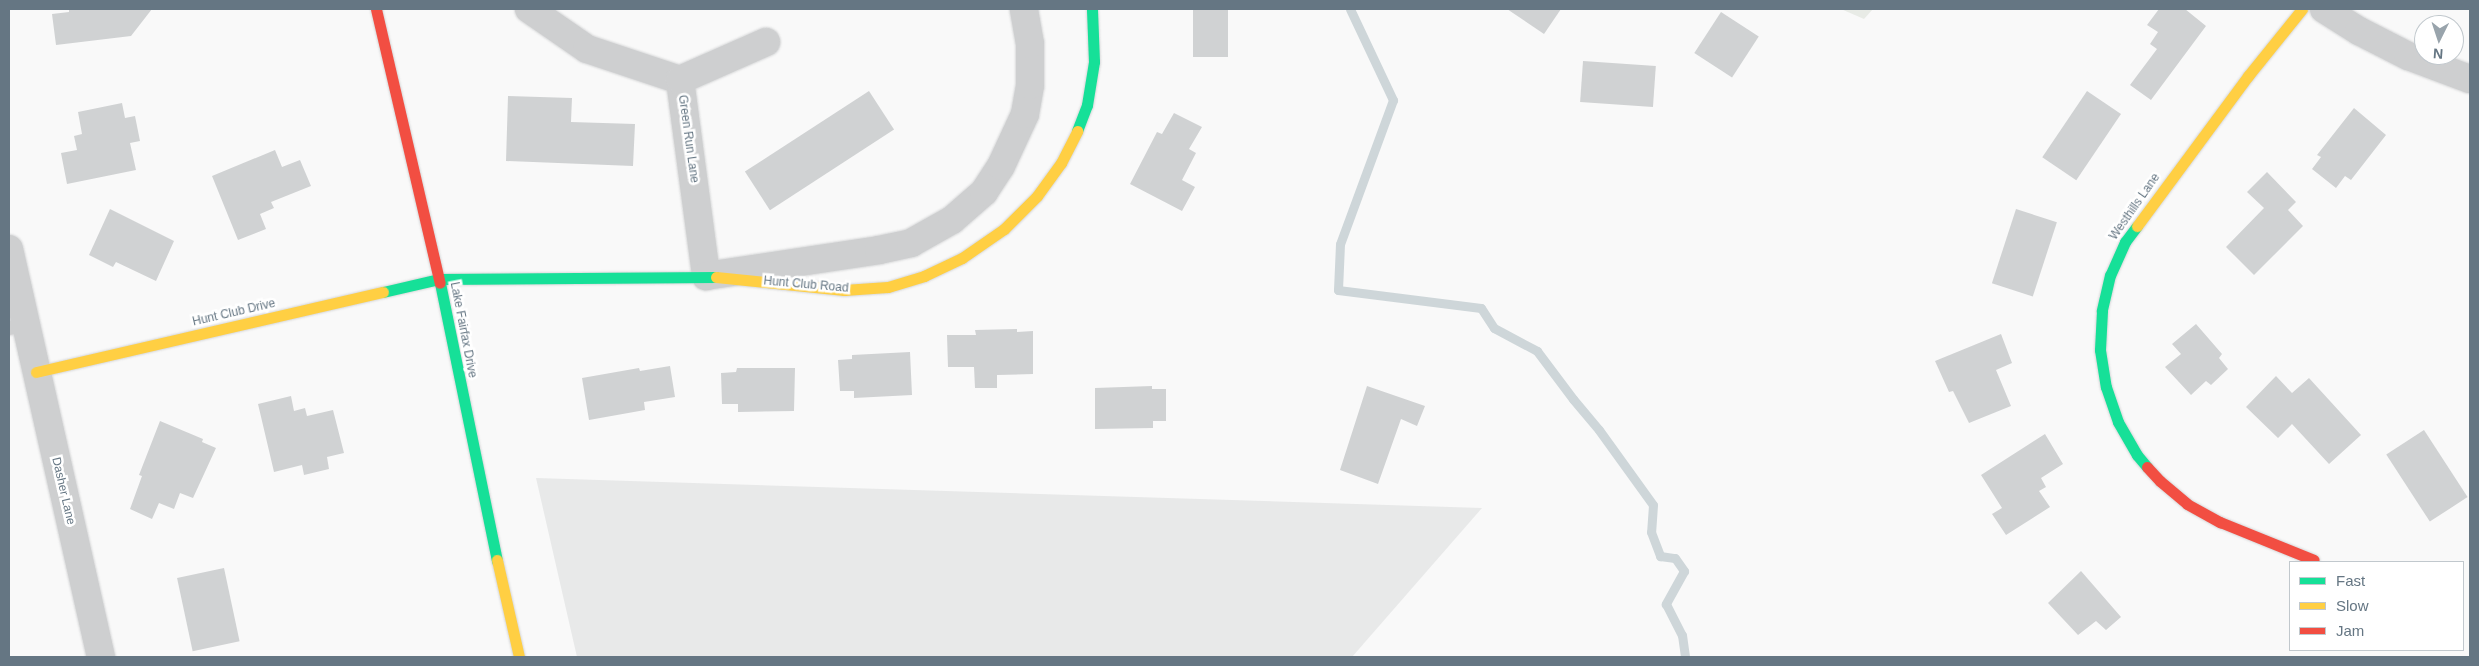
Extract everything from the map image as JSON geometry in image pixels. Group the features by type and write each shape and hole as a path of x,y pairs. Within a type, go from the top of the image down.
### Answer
{"street":[{"name":"Lake Fairfax Drive","path":"376,9 439,279 474,455 519,657"},
{"name":"Green Run Lane","path":"529,9 587,48 680,80 706,276"},
{"name":"Hunt Club Road","path":"706,276 879,250 911,243 952,220 984,192 1001,166 1025,114 1030,85 1030,44 1024,9"},
{"name":"Hunt Club Road","path":"439,279 706,276 844,290 888,287 924,276 962,258 1004,229 1037,196 1061,163 1076,134 1087,105 1094,62 1092,9"},
{"name":"Westhills Lane","path":"2302,9 2248,76 2125,242 2110,275 2102,310 2100,350 2106,387 2118,422 2137,455 2160,481 2187,504 2220,522 2314,560"},
{"path":"2324,9 2359,31 2408,56 2470,79"},
{"path":"680,80 766,42"},
{"name":"Dasher Lane","path":"9,249 17,326 36,372 101,657"},
{"name":"Hunt Club Drive","path":"36,372 439,279"}],"shaded area":[{"path":"1841,9 1873,9 1864,19"},
{"path":"536,478 1482,508 1352,657 577,657"}],"building":[{"path":"69,9 152,9 131,36 56,45 52,14 69,12"},
{"path":"1193,9 1228,9 1228,57 1193,57"},
{"path":"1507,9 1561,9 1544,34"},
{"path":"2159,9 2185,9 2206,26 2151,100 2130,85 2157,49 2150,44 2158,32 2147,25"},
{"path":"1721,12 1759,37 1732,78 1694,53"},
{"path":"1583,61 1656,66 1653,107 1580,102"},
{"path":"869,91 894,130 770,210 745,172"},
{"path":"2087,91 2121,114 2076,180 2042,157"},
{"path":"508,96 572,98 571,122 635,124 633,166 506,161"},
{"path":"122,103 125,118 135,116 140,141 130,143 136,170 67,184 61,153 77,150 74,136 82,134 78,112"},
{"path":"2354,108 2386,135 2351,180 2345,176 2336,188 2312,169 2321,157 2317,155"},
{"path":"1174,113 1202,127 1189,149 1196,153 1182,180 1195,187 1182,211 1130,184 1157,132 1162,134"},
{"path":"275,150 282,167 300,160 311,186 271,202 274,208 260,214 266,229 238,240 212,176"},
{"path":"2267,172 2296,202 2288,210 2303,226 2254,275 2226,247 2264,208 2247,192"},
{"path":"110,209 174,241 156,281 116,262 113,267 89,255"},
{"path":"2016,209 2057,222 2033,296 1992,283"},
{"path":"2196,324 2222,354 2219,358 2228,369 2211,385 2206,381 2191,395 2165,367 2181,354 2172,344"},
{"path":"1017,329 1017,332 1033,331 1033,374 997,375 997,388 975,388 974,367 948,367 947,335 976,335 975,330"},
{"path":"2001,334 2012,363 1996,370 2011,406 1969,423 1953,391 1949,392 1935,361"},
{"path":"910,352 912,395 854,398 854,391 840,391 838,360 852,359 852,355"},
{"path":"670,366 675,397 644,402 645,410 589,420 582,378 639,368 640,371"},
{"path":"737,368 795,368 794,411 738,412 738,404 722,404 721,373 736,372"},
{"path":"2276,376 2292,393 2309,378 2361,435 2329,464 2292,424 2278,438 2246,407"},
{"path":"1152,386 1152,389 1166,389 1166,421 1153,421 1153,428 1095,429 1095,388"},
{"path":"1367,386 1425,406 1417,426 1401,419 1378,484 1340,470"},
{"path":"291,396 294,411 305,408 307,416 333,410 344,453 327,457 329,469 304,475 302,465 274,472 258,404"},
{"path":"160,421 203,439 202,442 216,448 193,498 180,493 174,509 159,503 152,519 130,509 142,476 139,475"},
{"path":"2424,430 2468,497 2430,522 2386,455"},
{"path":"2045,434 2063,464 2041,478 2046,487 2039,491 2050,507 2006,535 1992,514 2002,508 1981,475"},
{"path":"224,568 240,641 193,651 177,578"},
{"path":"2081,571 2121,617 2106,630 2096,621 2078,635 2048,603"}],"waterway":[{"path":"1350,9 1393,100 1340,244 1338,290 1481,308 1494,328 1537,351 1599,430 1653,505 1651,532 1660,556 1675,558 1684,571 1666,604 1682,635 1685,657"}],"traffic: fast":[{"path":"1077,131 1087,105 1094,62 1092,9"},
{"path":"2137,226 2125,242 2110,275 2102,311 2100,350 2106,387 2118,422 2137,455 2147,467"},
{"path":"383,292 439,279 716,277"},
{"path":"440,283 497,560"}],"traffic: slow":[{"path":"2137,226 2248,76 2302,9"},
{"path":"716,277 844,290 888,287 924,276 962,258 1004,229 1037,196 1061,163 1077,131"},
{"path":"36,372 383,292"},
{"path":"497,560 519,657"}],"traffic: jam":[{"path":"376,9 440,283"},
{"path":"2147,467 2187,504 2220,522 2314,560"}]}
